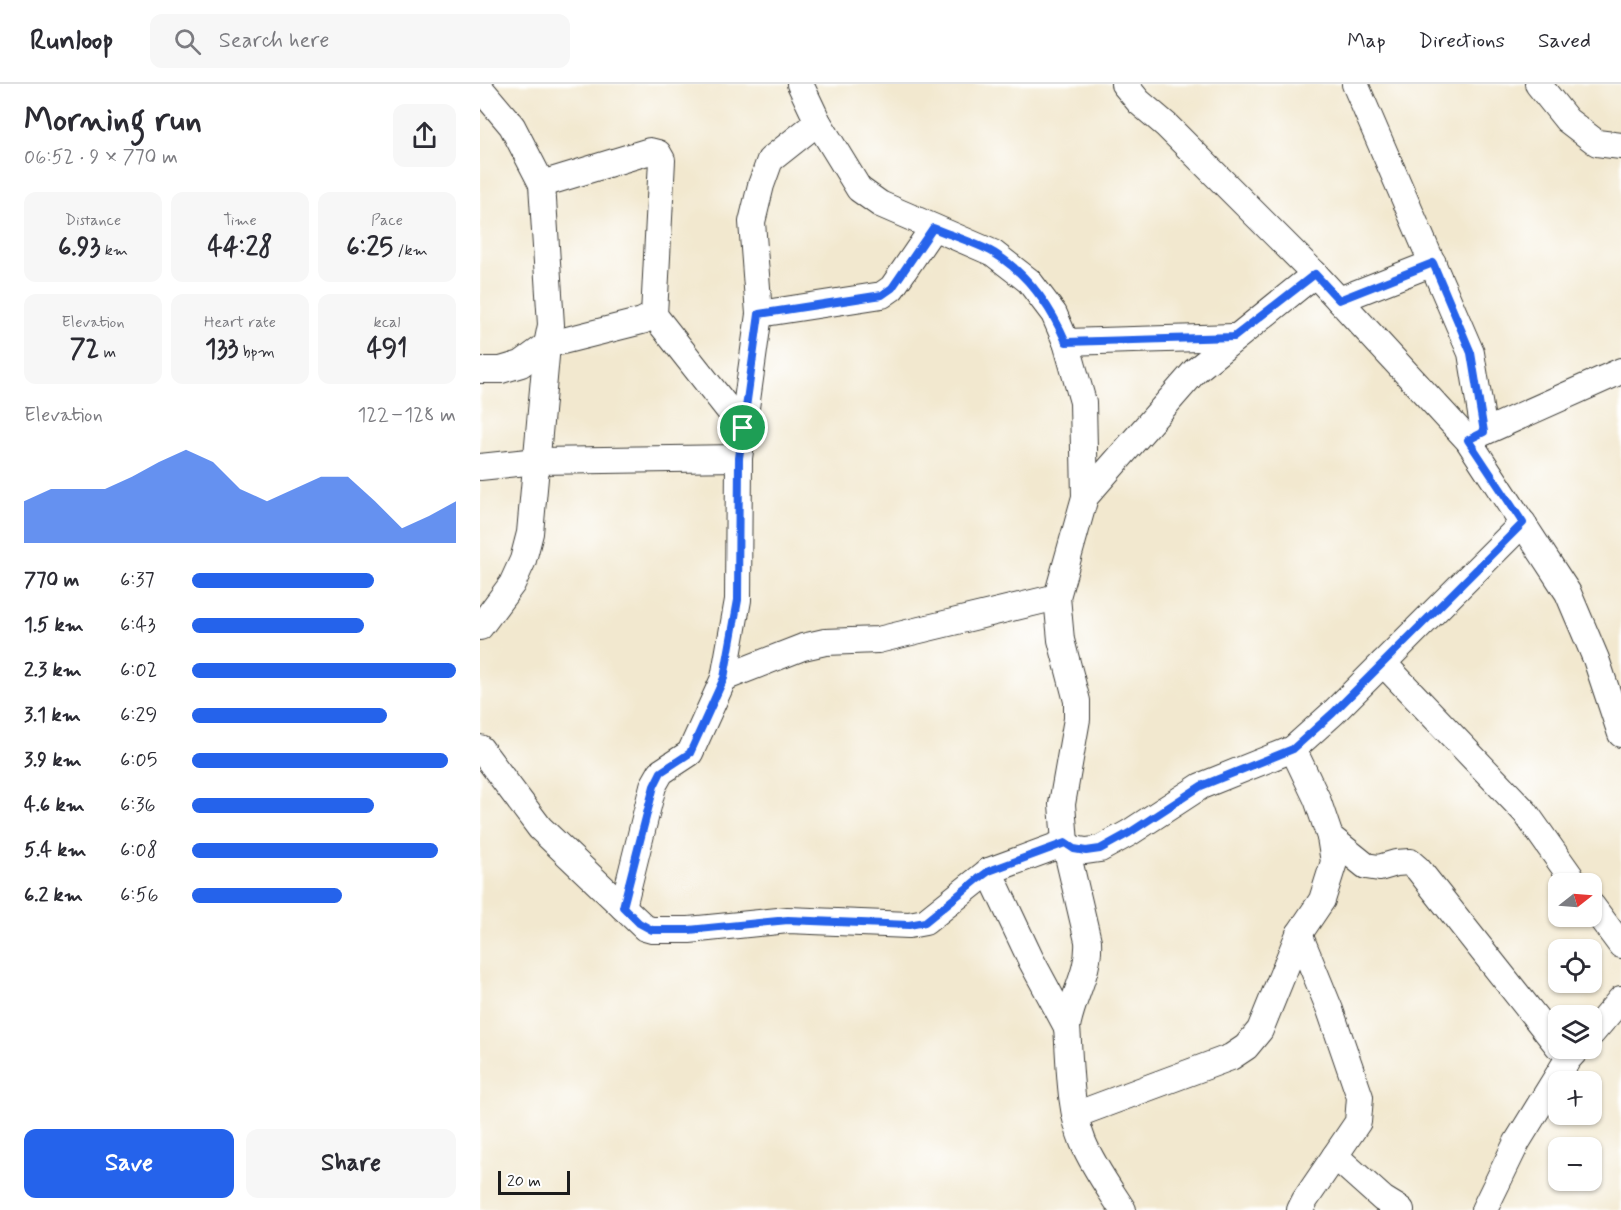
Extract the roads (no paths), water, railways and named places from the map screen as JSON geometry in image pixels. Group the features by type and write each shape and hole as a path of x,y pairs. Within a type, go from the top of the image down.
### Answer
{"street":[{"path":"800,84 818,122 859,189 880,204 993,253 1029,281 1054,314 1066,342 1083,402 1085,497 1057,597 1061,640 1077,701 1077,719 1062,804 1065,843 1089,954 1087,968 1069,1015 1067,1027 1075,1115 1089,1156 1123,1210"},
{"path":"1124,84 1139,102 1166,125 1476,436 1523,523 1568,593 1596,660 1621,734"},
{"path":"1355,84 1471,353 1476,436"},
{"path":"1538,84 1567,120 1597,143 1621,146"},
{"path":"480,88 512,126 542,184 551,325 547,345 530,533 523,560 512,584 480,627"},
{"path":"623,907 654,786 661,772 690,753 724,678 738,600 739,458 759,314 752,222 770,160 818,122"},
{"path":"542,184 650,152 658,153 662,160 654,315 743,428"},
{"path":"759,314 882,295 892,288 933,228"},
{"path":"1339,300 1433,263"},
{"path":"1085,497 1195,371 1234,337 1315,274"},
{"path":"480,370 501,370 521,364 547,345 642,321 654,315"},
{"path":"1066,342 1234,337"},
{"path":"1476,436 1621,371"},
{"path":"480,467 537,460 739,458"},
{"path":"1065,843 1074,849 1086,851 1100,849 1201,786 1293,749 1333,713 1523,523"},
{"path":"724,678 803,647 825,642 878,640 1057,597"},
{"path":"1383,663 1525,812 1568,873"},
{"path":"480,748 540,828 639,923 652,930 689,930 788,920 909,925 925,922 989,871 1065,843"},
{"path":"1075,1115 1231,1057 1246,1047 1260,1030 1299,934 1322,900 1334,862 1330,837 1317,799 1293,749"},
{"path":"1330,837 1366,866 1379,868 1410,862 1418,869 1548,1029"},
{"path":"989,871 1031,960 1067,1027"},
{"path":"1602,919 1621,945"},
{"path":"1299,934 1330,1010 1360,1096 1358,1122 1300,1210"},
{"path":"1602,1021 1621,999"},
{"path":"1484,1210 1562,1059"},
{"path":"1335,1156 1383,1199 1401,1210"}]}
